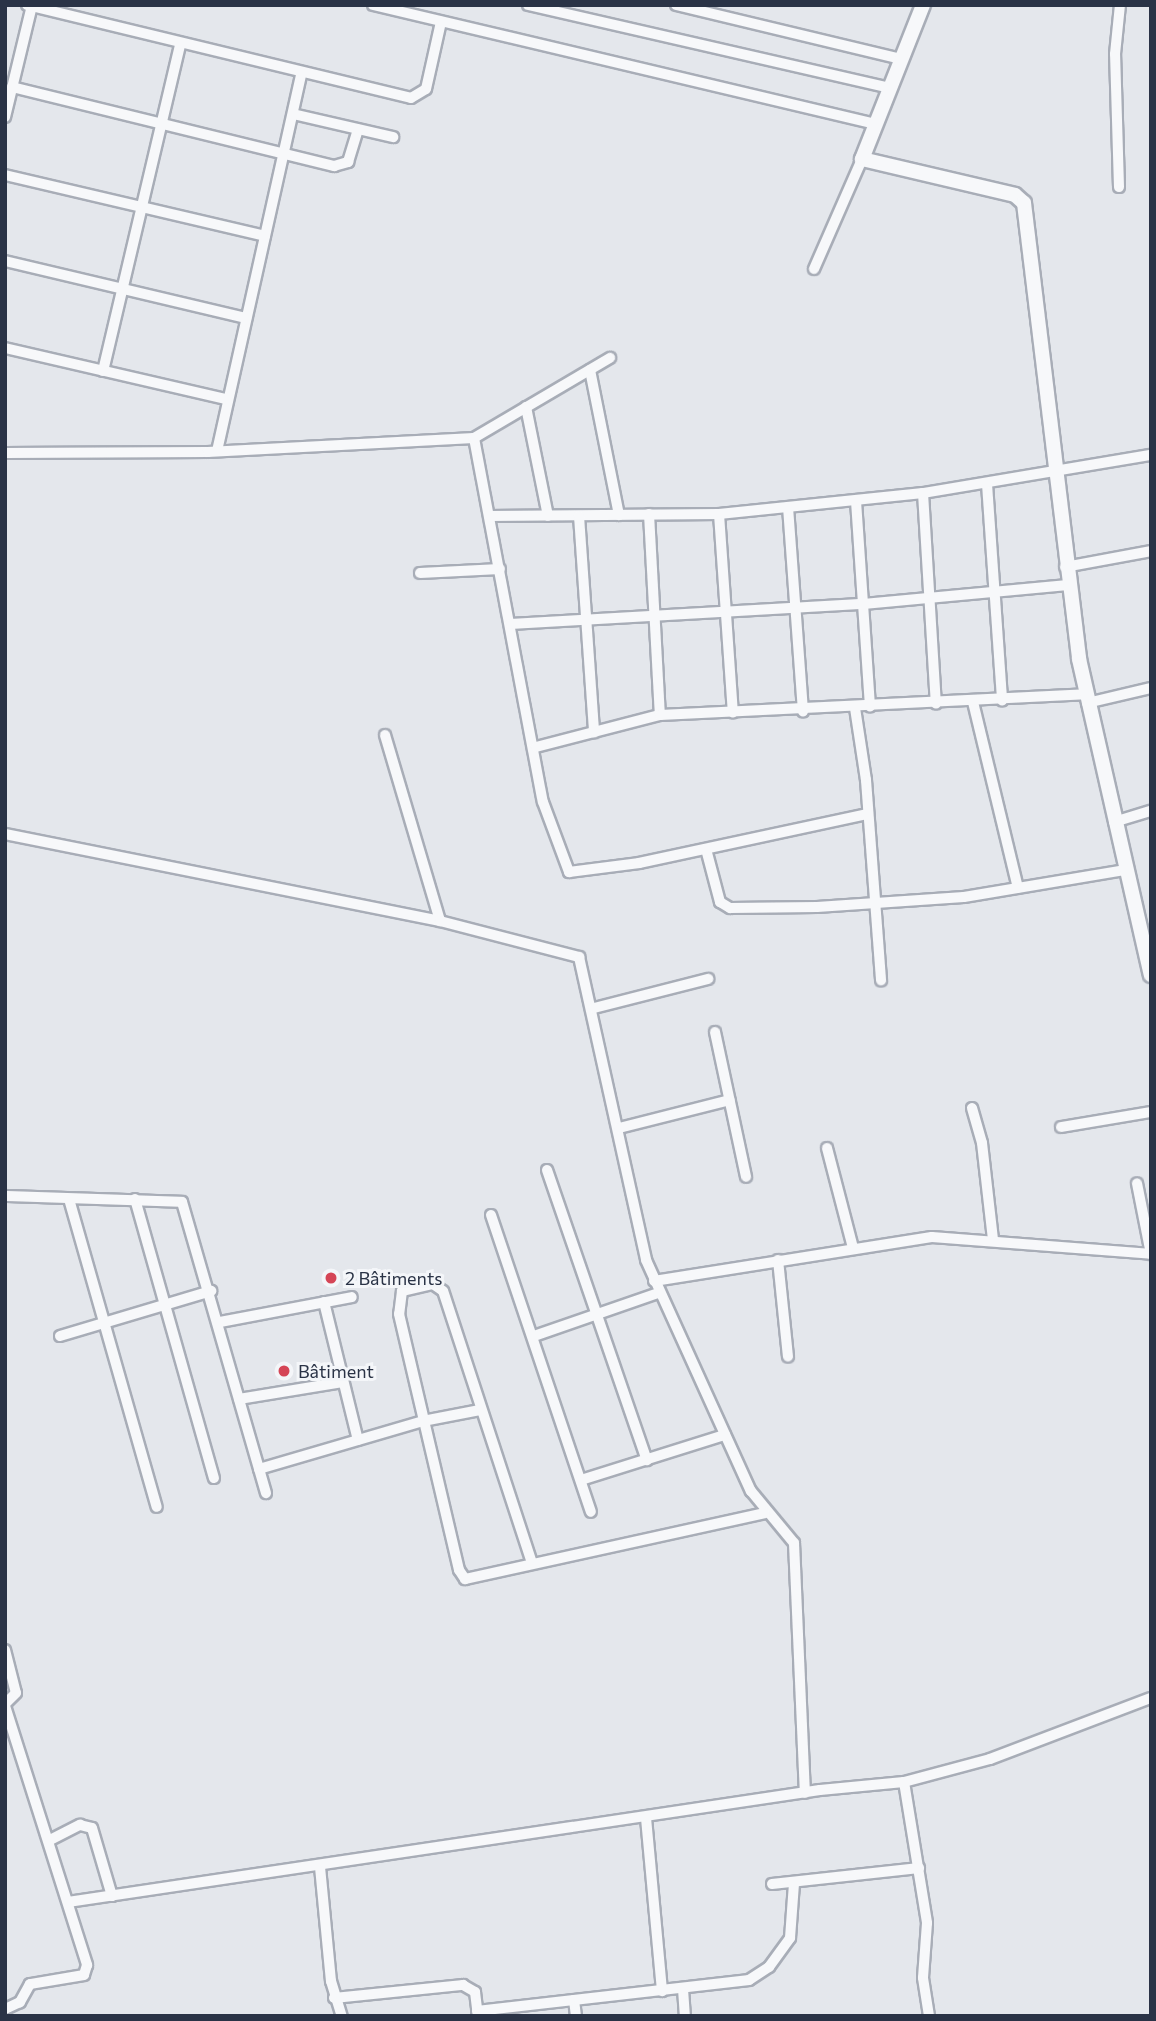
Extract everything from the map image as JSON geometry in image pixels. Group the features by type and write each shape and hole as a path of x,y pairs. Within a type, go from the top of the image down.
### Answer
{"street":[{"path":"373,5 876,124"},
{"path":"528,5 890,88"},
{"path":"676,5 901,59"},
{"path":"814,269 862,159 923,5"},
{"path":"1119,187 1115,54 1120,5"},
{"path":"5,117 30,6 180,44 418,97 426,89 441,22"},
{"path":"103,371 180,44"},
{"path":"217,452 226,399 303,72"},
{"path":"12,87 283,156 343,165 358,129"},
{"path":"293,114 393,137"},
{"path":"862,159 1021,198 1065,567 1086,699 1151,975"},
{"path":"5,175 265,236"},
{"path":"5,261 246,318"},
{"path":"5,348 226,399"},
{"path":"5,453 217,452 474,438 610,358"},
{"path":"590,370 619,515"},
{"path":"526,407 548,516"},
{"path":"474,438 536,747 543,802 569,872 590,873 868,814"},
{"path":"489,516 719,514 788,508 923,494 1054,474 1151,455"},
{"path":"987,484 1002,700"},
{"path":"923,494 936,705"},
{"path":"856,501 870,707"},
{"path":"788,508 803,710"},
{"path":"649,514 657,616 660,715"},
{"path":"719,514 733,713"},
{"path":"579,516 594,732"},
{"path":"1065,567 1151,551"},
{"path":"420,573 500,569"},
{"path":"512,624 863,604 1068,585"},
{"path":"536,747 660,715 936,705 1002,700 1086,699 1151,688"},
{"path":"973,702 1018,888"},
{"path":"855,708 868,814 881,980"},
{"path":"385,735 440,922"},
{"path":"1114,822 1151,811"},
{"path":"5,834 440,922 573,953 583,962 656,1287 725,1435 765,1513 794,1543 805,1793"},
{"path":"706,849 723,906 817,907 964,897 1126,870"},
{"path":"594,1008 708,979"},
{"path":"715,1032 746,1177"},
{"path":"619,1128 730,1100"},
{"path":"972,1108 982,1143 993,1240"},
{"path":"1061,1127 1151,1112"},
{"path":"827,1149 853,1248"},
{"path":"547,1170 647,1460"},
{"path":"534,1336 597,1314 656,1287 778,1260 932,1237 1151,1254 1137,1184"},
{"path":"5,1196 182,1202 220,1322 266,1493"},
{"path":"69,1199 157,1507"},
{"path":"135,1199 167,1303 214,1478"},
{"path":"491,1215 534,1336 591,1512"},
{"path":"778,1260 788,1356"},
{"path":"533,1563 480,1410 445,1296 433,1284 402,1291 398,1299 423,1421 461,1575 472,1579 533,1563 765,1513"},
{"path":"60,1336 211,1292"},
{"path":"220,1322 352,1297"},
{"path":"324,1302 358,1440"},
{"path":"239,1399 343,1382"},
{"path":"259,1469 423,1421 480,1410"},
{"path":"581,1480 725,1435"},
{"path":"5,1650 16,1693 5,1705 50,1840 87,1972 30,1984 20,2002 5,2009"},
{"path":"68,1902 320,1867 805,1793 904,1782 990,1759 1151,1698"},
{"path":"904,1782 927,1923 923,1978 929,2016"},
{"path":"646,1818 662,1991"},
{"path":"50,1840 80,1825 92,1828 112,1896"},
{"path":"320,1867 334,1998 342,2016"},
{"path":"772,1884 919,1868"},
{"path":"334,1998 463,1985 472,1988 478,2013 749,1980 769,1967 790,1938 794,1883"},
{"path":"683,1989 685,2016"},
{"path":"574,2000 576,2016"}],"place":[{"name":"2 Bâtiments","path":"331,1278"},
{"name":"Bâtiment","path":"284,1371"}]}
